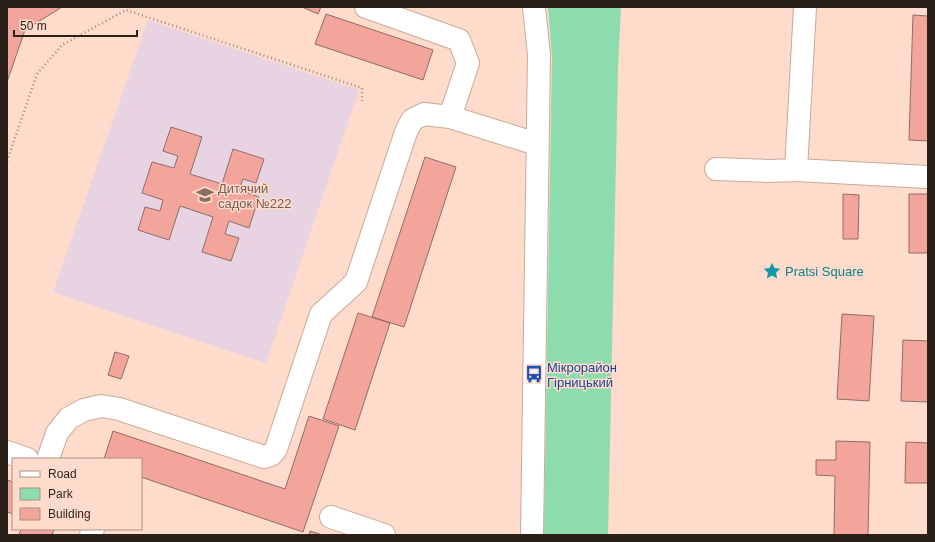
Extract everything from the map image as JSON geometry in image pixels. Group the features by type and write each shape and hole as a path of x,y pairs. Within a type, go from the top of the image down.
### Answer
{"street":[{"path":"366,7 459,40 468,63 450,117"},
{"path":"532,535 539,55 534,7"},
{"path":"796,170 805,7"},
{"path":"48,458 57,432 69,418 84,410 101,406 119,409 264,457 271,454 276,449 321,314 356,282 406,132 412,120 424,114 450,117 537,144"},
{"path":"716,169 769,171 796,170 928,177"},
{"path":"7,452 24,458"},
{"path":"331,517 384,535"}],"path":[{"path":"7,161 37,74 62,45 126,10 362,88 362,101"}],"shaded area":[{"name":"Дитячий садок №222","path":"148,20 359,90 266,363 53,292"}],"green space":[{"path":"548,7 621,7 618,68 608,535 544,535 552,57"}],"building":[{"path":"7,7 62,7 25,30 7,82"},
{"path":"302,7 321,7 318,14"},
{"path":"326,14 433,50 423,80 315,44"},
{"path":"913,15 928,16 928,141 909,140"},
{"path":"171,127 202,137 190,174 222,184 233,149 264,159 256,183 243,179 239,190 259,197 249,228 229,221 225,234 239,238 231,261 202,252 213,217 180,206 169,240 138,230 145,207 160,211 163,200 142,193 152,162 174,168 178,156 163,151"},
{"path":"425,157 456,167 404,327 372,317"},
{"path":"843,194 859,195 858,239 843,239"},
{"path":"909,194 928,194 928,253 909,253"},
{"path":"358,313 390,323 355,430 323,419"},
{"path":"842,314 874,316 869,401 837,399"},
{"path":"903,340 928,341 928,402 901,401"},
{"path":"115,352 129,356 121,379 108,375"},
{"path":"309,416 339,426 303,532 142,477 142,458 104,458 113,431 285,489"},
{"path":"836,441 870,442 868,535 834,535 835,476 816,475 816,460 836,460"},
{"path":"906,442 928,443 928,483 905,483"},
{"path":"7,480 12,482 12,514 7,512"},
{"path":"21,530 54,530 52,535 19,535"},
{"path":"310,531 322,535 309,535"}],"place":[{"name":"Дитячий садок №222","path":"205,195"},
{"name":"Pratsi Square","path":"772,271"},
{"name":"Мiкрорайон Гiрницький","path":"534,374"}]}
